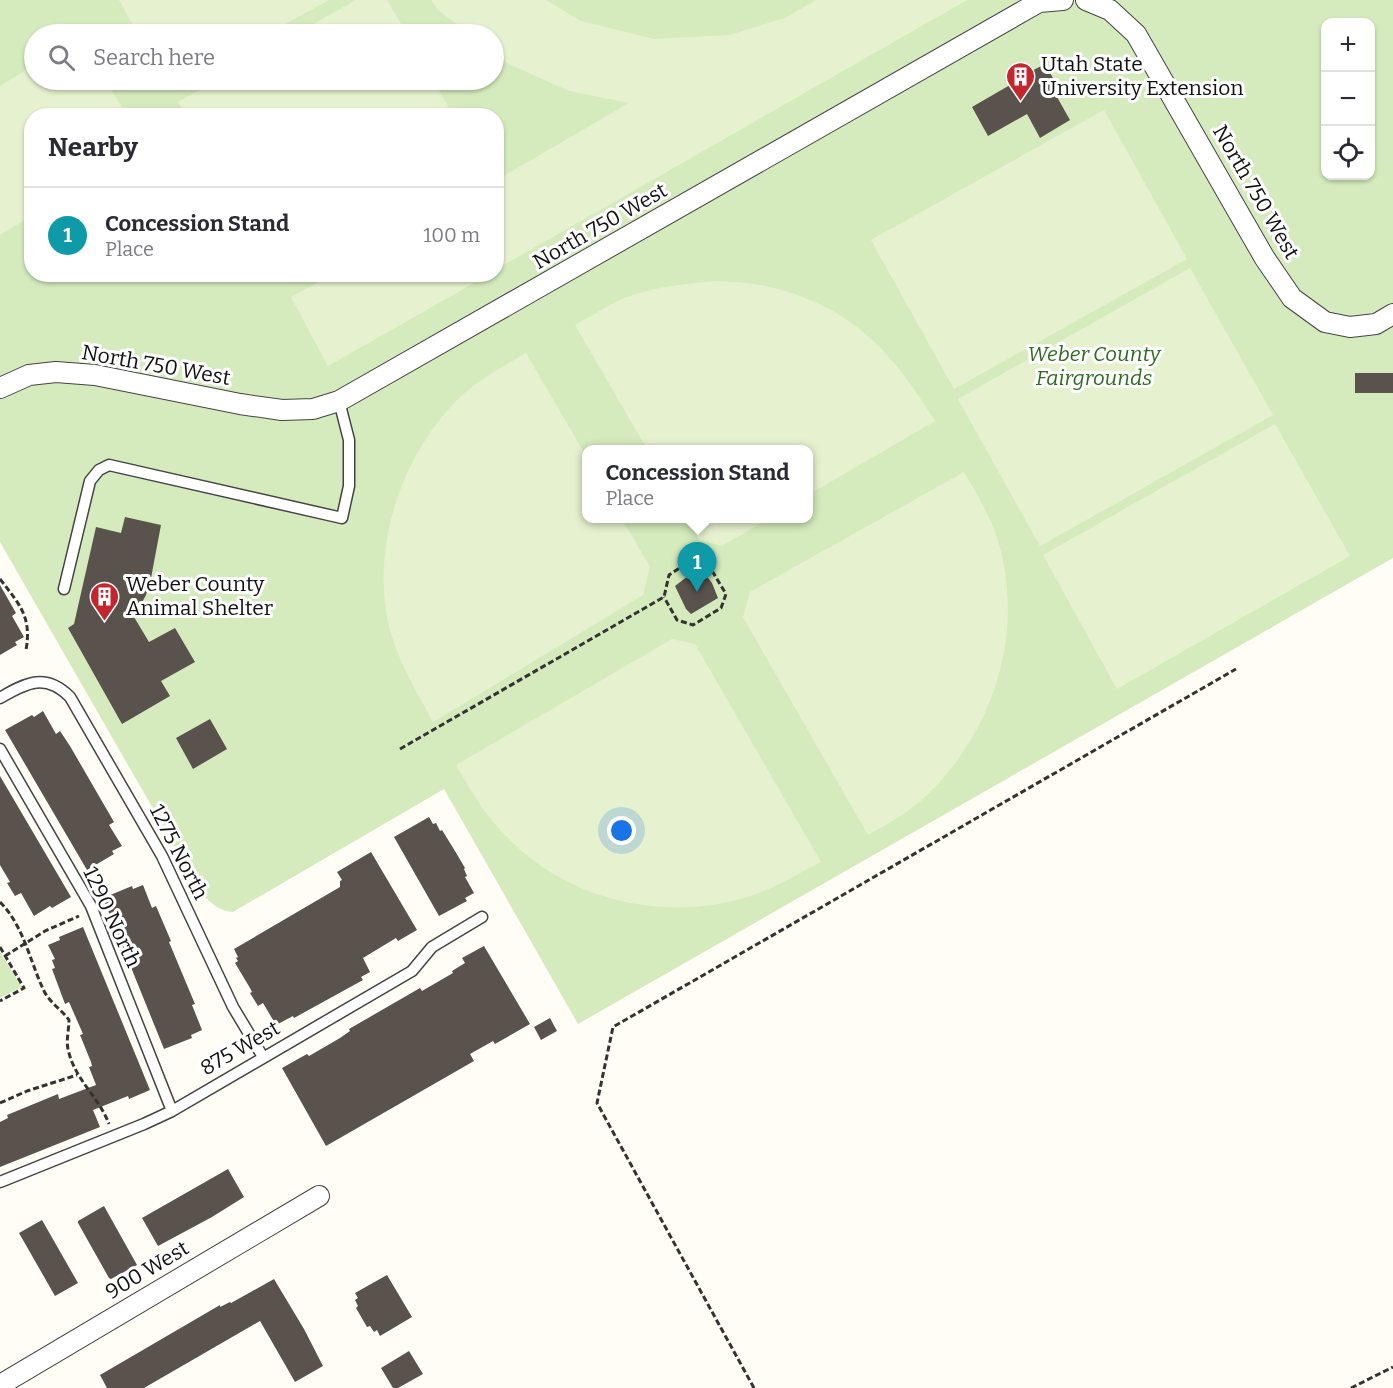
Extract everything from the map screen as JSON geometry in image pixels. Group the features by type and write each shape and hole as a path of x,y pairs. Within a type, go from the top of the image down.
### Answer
{"street":[{"name":"North 750 West","path":"0,388 29,375 56,372 94,375 282,410 314,409 339,401 1039,2 1062,0"},
{"name":"North 750 West","path":"1086,0 1110,10 1136,34 1264,257 1292,298 1325,322 1350,327 1376,324 1393,314"},
{"name":"900 West","path":"0,1385 319,1196"}],"lane":[{"path":"64,589 90,481 99,470 109,465 342,518 349,486 349,440 339,401"},
{"name":"1275 North","path":"0,698 24,685 42,681 59,686 70,697 162,856 233,1007 263,1057"},
{"name":"1290 North","path":"0,748 91,906 172,1111"},
{"name":"875 West","path":"0,1182 172,1111 412,971 432,946 482,917"}],"path":[{"path":"400,749 663,597 669,575 692,560 711,568 726,594 721,608 693,626 677,620 663,597"},
{"path":"0,579 28,621 26,650"},
{"path":"754,1388 597,1102 613,1027 1236,669"},
{"path":"0,902 7,909 25,942 46,994 69,1020 67,1046 78,1075 101,1107 111,1128"},
{"path":"5,956 45,931 79,916"},
{"path":"0,947 24,988 0,1000"},
{"path":"0,1103 27,1091 78,1075"},
{"path":"1351,1388 1393,1367"}],"green space":[{"name":"Weber County Fairgrounds","path":"0,0 1393,0 1393,558 578,1024 444,789 233,912 220,909 202,894 0,542"},
{"path":"119,0 329,0 285,24 132,24"},
{"path":"356,0 387,0 401,24 314,24"},
{"path":"431,0 546,0 581,21 654,39 729,35 785,18 816,0 967,0 504,265 504,176 629,103 569,91 509,64 504,60 504,24 457,24 438,10"},
{"path":"24,71 24,90 111,90 123,108 24,108 24,220 0,235 0,86"},
{"path":"199,90 439,90 449,108 182,108 178,102"},
{"path":"1104,110 1187,259 954,389 871,240"},
{"path":"1190,268 1273,415 1040,546 958,399"},
{"path":"716,281 770,287 825,307 868,336 886,354 903,374 935,421 813,492 813,445 645,445 575,325 631,296 691,283"},
{"path":"318,282 476,282 328,366 291,297"},
{"path":"526,353 582,449 582,523 624,523 650,567 643,595 433,722 401,661 388,622 384,592 384,562 388,532 396,502 421,447 458,399 490,374"},
{"path":"1275,424 1350,556 1117,689 1043,555"},
{"path":"964,472 992,524 1003,560 1008,596 1007,633 1001,668 989,703 973,736 953,766 914,806 868,835 743,617 750,592"},
{"path":"689,523 761,523 722,546 699,540"},
{"path":"672,639 695,644 821,862 759,893 726,902 692,907 658,907 624,902 591,892 560,878 531,859 498,828 456,765"},
{"path":"0,952 22,987 0,998"}],"building":[{"name":"Utah State University Extension","path":"1045,64 1062,94 1057,97 1070,120 1040,138 1027,114 988,136 972,107 1010,85 1009,83"},
{"path":"1355,373 1393,373 1393,393 1355,393"},
{"name":"Weber County Animal Shelter","path":"125,517 161,525 151,578 146,595 134,617 149,642 175,628 195,662 161,681 170,696 122,724 68,628 74,624 96,527 121,533"},
{"path":"703,571 712,583 718,598 691,614 686,609 675,586 688,576"},
{"path":"0,585 16,613 12,616 24,637 15,642 17,645 0,655"},
{"path":"43,711 56,734 60,731 70,746 114,822 109,825 122,846 112,851 114,854 87,870 5,730"},
{"path":"210,719 227,749 193,769 176,738"},
{"path":"0,776 71,897 34,916 21,893 15,896 0,865"},
{"path":"429,817 440,831 442,830 455,851 465,868 467,876 465,877 474,893 465,898 467,901 439,916 394,837"},
{"path":"371,852 417,930 398,941 396,938 363,958 370,972 361,977 363,980 294,1018 293,1016 276,1025 263,1003 258,1006 250,993 252,992 235,963 238,957 234,949 340,887 342,880 337,872"},
{"path":"143,885 152,908 156,906 171,941 169,942 195,1004 192,1005 202,1030 191,1035 192,1038 164,1049 103,898 132,886 133,889"},
{"path":"83,927 150,1090 93,1110 100,1127 0,1167 0,1122 8,1118 7,1115 58,1094 59,1099 96,1085 89,1067 92,1066 91,1062 80,1035 83,1034 69,1002 65,1004 52,969 55,968 52,960 55,959 48,945 60,940 59,937"},
{"path":"484,946 530,1024 495,1044 493,1041 470,1054 474,1061 326,1146 282,1068 307,1054 309,1056 340,1038 350,1031 349,1029 420,988 422,991 453,973 452,971 465,963 462,958"},
{"path":"550,1018 557,1031 541,1040 534,1027"},
{"path":"228,1169 244,1197 158,1246 142,1218"},
{"path":"104,1206 137,1265 111,1279 78,1223"},
{"path":"42,1220 78,1283 55,1296 19,1233"},
{"path":"387,1275 412,1317 380,1336 377,1330 374,1332 370,1326 367,1327 356,1308 358,1306 355,1300 358,1298 355,1293"},
{"path":"274,1279 323,1366 295,1382 260,1321 144,1388 107,1388 100,1375 220,1305 220,1307 231,1303"},
{"path":"409,1351 423,1374 398,1388 393,1388 381,1368"}],"place":[{"name":"Utah State University Extension","path":"1020,102"},
{"name":"Concession Stand","path":"697,592"},
{"name":"Weber County Animal Shelter","path":"105,622"}]}
